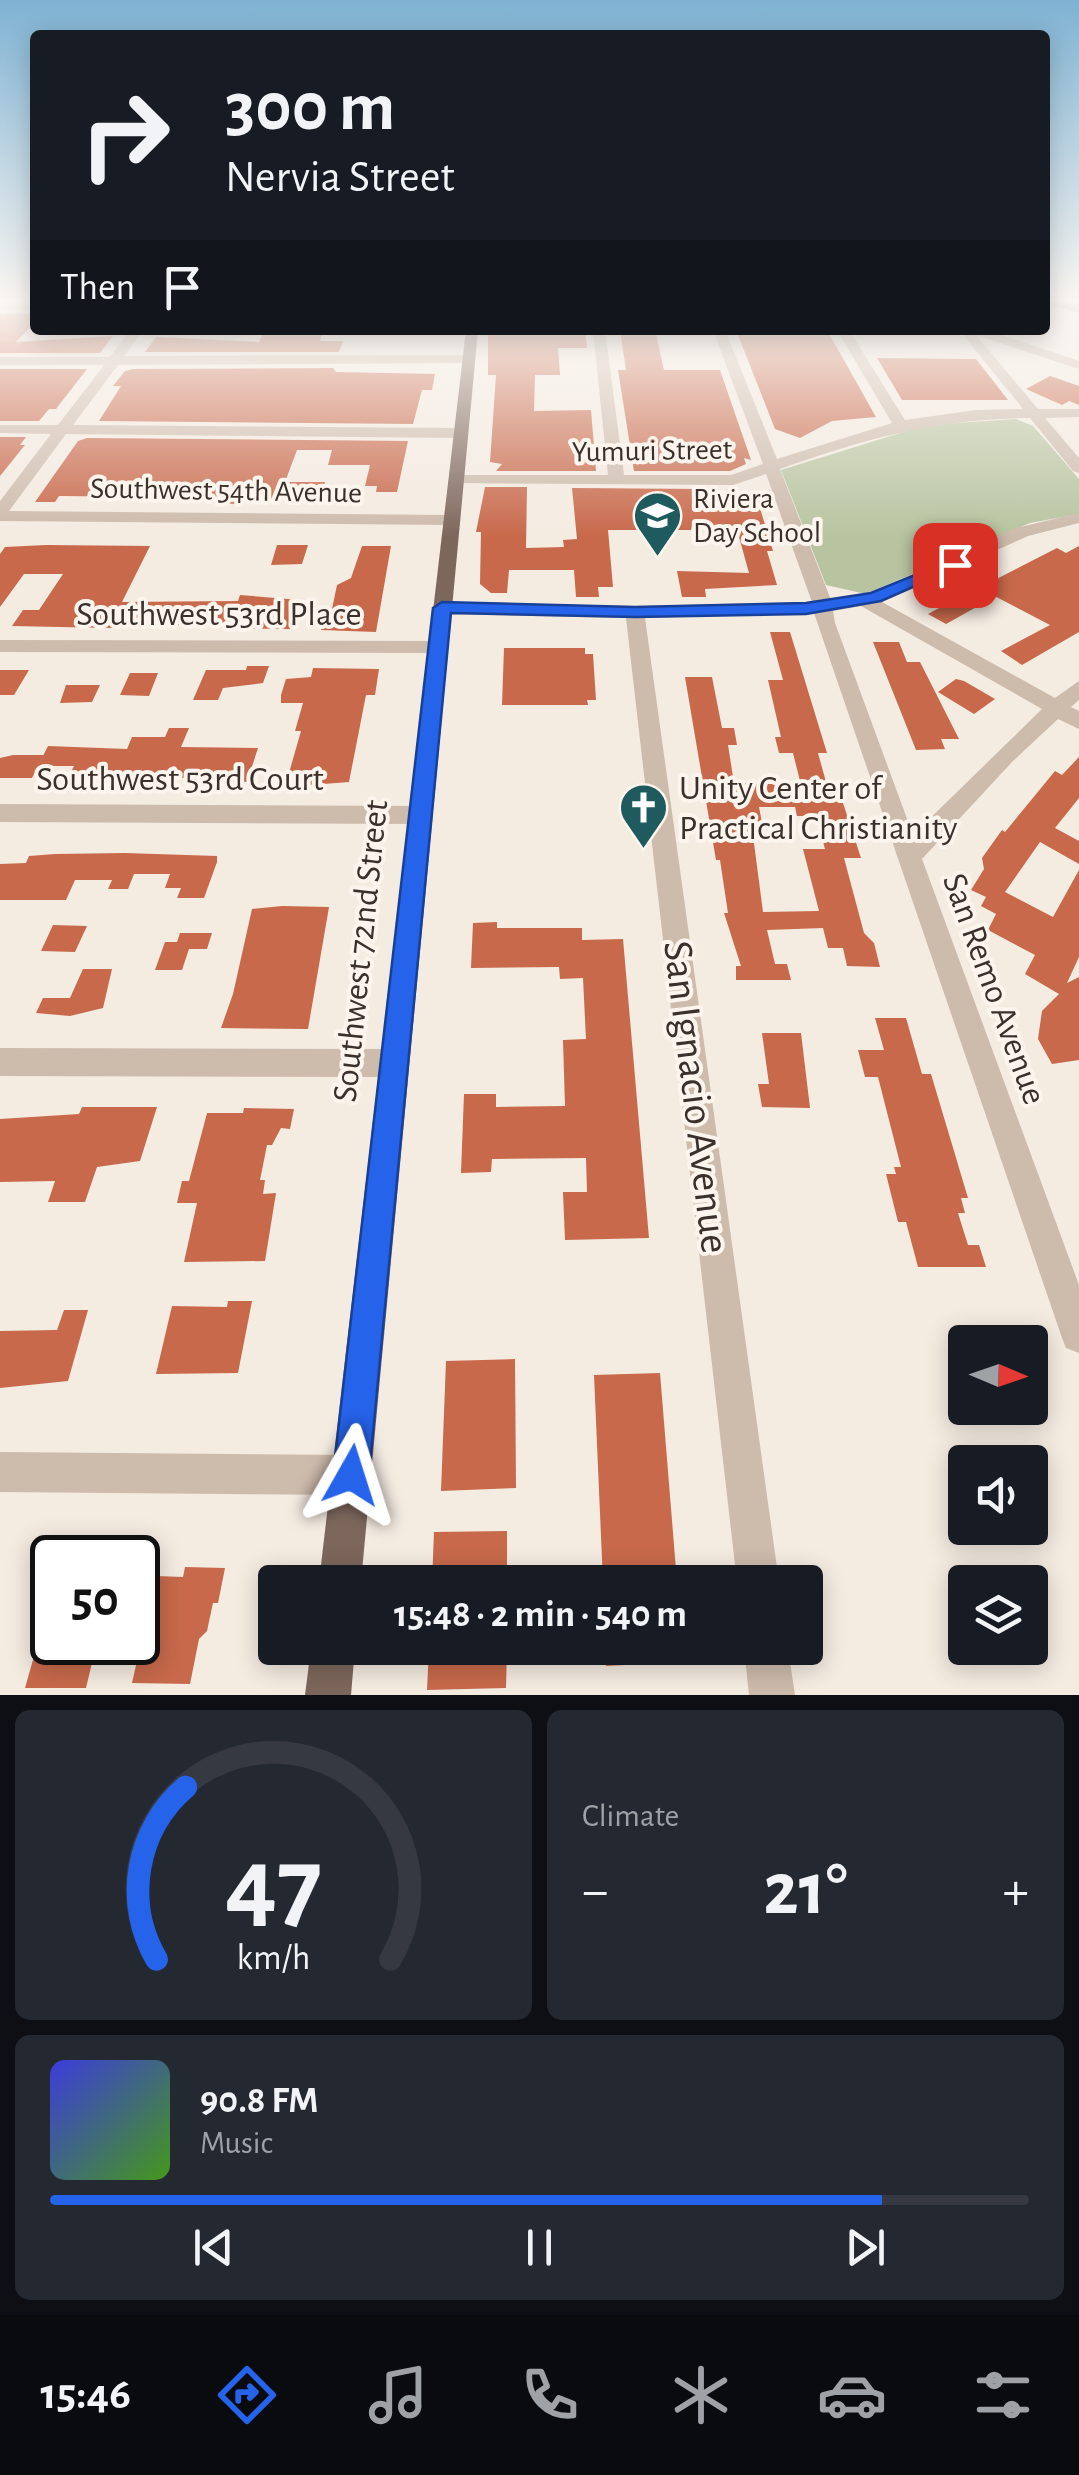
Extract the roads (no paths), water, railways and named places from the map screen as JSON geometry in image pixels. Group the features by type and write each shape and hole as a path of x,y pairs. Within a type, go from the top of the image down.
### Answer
{"main road":[{"name":"Southwest 72nd Street","path":"342,1565 467,379"},
{"path":"328,1695 331,1665"}],"street":[{"path":"0,514 100,379"},
{"path":"605,379 618,481"},
{"name":"San Remo Avenue","path":"737,379 822,607 907,858 1079,1334"},
{"path":"873,379 901,425"},
{"path":"1006,379 1079,468"},
{"name":"Yumuri Street","path":"456,480 728,480 901,425 961,416 1079,413"},
{"path":"0,429 461,430"},
{"path":"762,448 797,458"},
{"name":"Southwest 54th Avenue","path":"0,514 451,524"},
{"path":"442,608 635,612 822,607 864,600 932,575 1022,532 1079,518"},
{"name":"Southwest 54th Avenue","path":"0,527 451,524"},
{"path":"864,600 1079,721"},
{"name":"San Ignacio Avenue","path":"635,612 756,1565"},
{"name":"Southwest 53rd Place","path":"0,646 438,647"},
{"path":"907,858 1079,688"},
{"name":"Southwest 53rd Court","path":"0,813 421,815"},
{"path":"0,1062 394,1063"},
{"path":"0,1472 351,1475"},
{"path":"768,1665 772,1695"}],"place":[{"name":"Riviera Day School","path":"658,558"},
{"name":"Unity Center of Practical Christianity","path":"644,850"}]}
